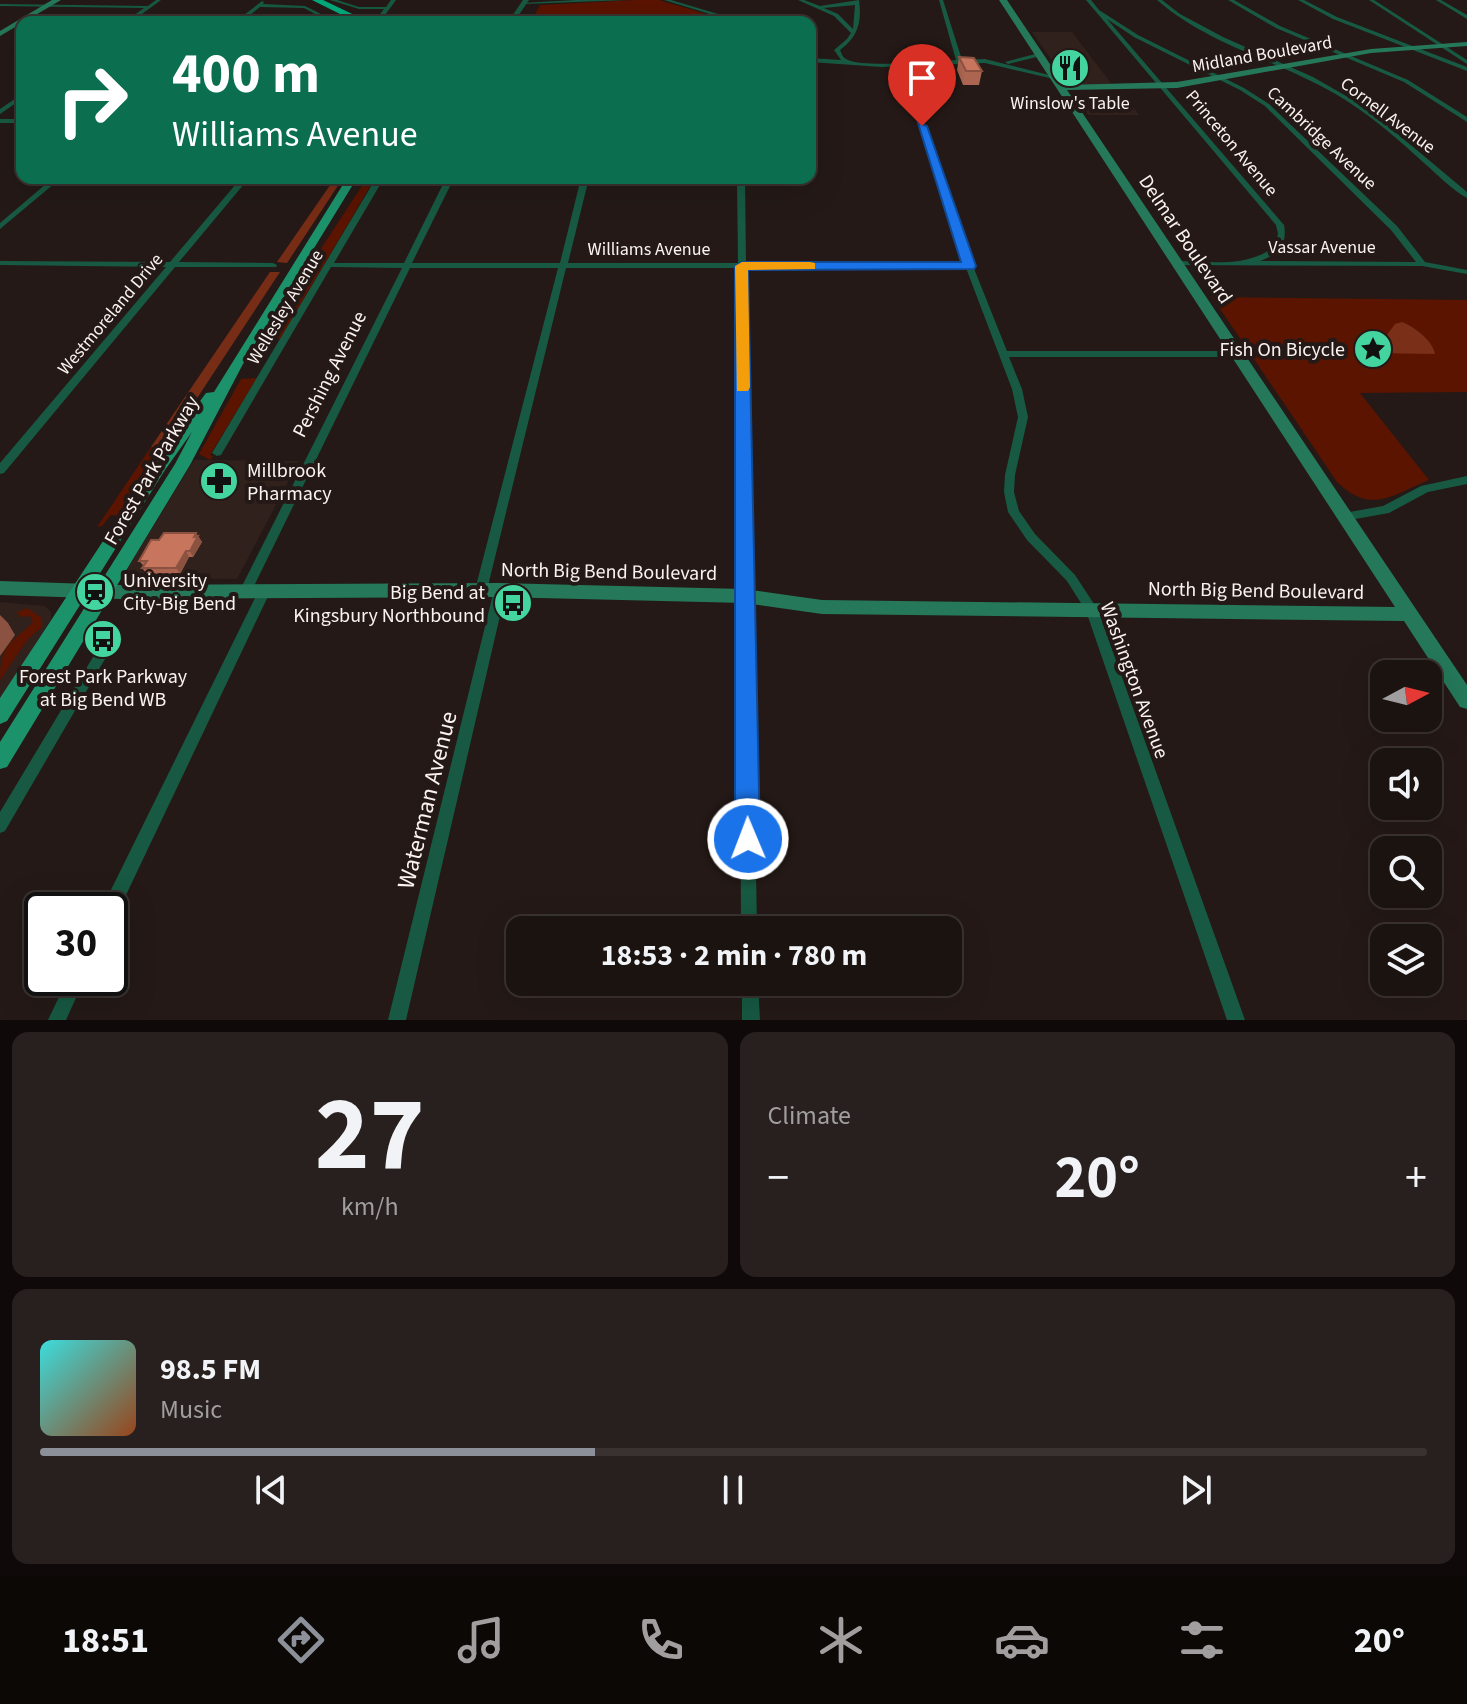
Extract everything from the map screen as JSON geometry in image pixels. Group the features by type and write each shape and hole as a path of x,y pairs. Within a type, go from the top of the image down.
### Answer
{"highway":[{"path":"305,0 339,16"},
{"path":"316,0 351,16"}],"main road":[{"path":"30,16 57,0"},
{"name":"Delmar Boulevard","path":"1003,0 1467,701"},
{"name":"Midland Boulevard","path":"1064,92 1233,84 1467,44"},
{"name":"Midland Boulevard","path":"1165,89 1347,55 1411,47 1467,51"},
{"name":"Forest Park Parkway","path":"0,760 190,453 236,364 349,184"},
{"name":"Forest Park Parkway","path":"0,715 168,454 236,364"},
{"name":"North Big Bend Boulevard","path":"0,588 105,592 500,590 744,596 822,607 1409,614"}],"street":[{"path":"136,16 159,0"},
{"path":"245,16 264,0"},
{"path":"332,0 350,7 388,8"},
{"path":"382,16 394,0"},
{"path":"525,1 625,0"},
{"path":"666,0 721,16"},
{"path":"800,0 836,15 854,33"},
{"path":"941,0 959,60"},
{"name":"Princeton Avenue","path":"1088,0 1280,225 1282,241 1278,248 1245,263"},
{"name":"Cornell Avenue","path":"1159,0 1214,35 1298,72 1356,104 1467,196"},
{"path":"1230,0 1278,27 1420,88 1467,120"},
{"path":"1300,0 1335,18 1467,69"},
{"path":"1371,0 1467,62"},
{"path":"1438,0 1467,17"},
{"path":"530,12 535,1"},
{"path":"816,57 837,50 854,33 857,2 838,7 818,6"},
{"path":"0,5 149,7"},
{"path":"258,5 305,7 322,16"},
{"name":"Cambridge Avenue","path":"1098,11 1120,27 1233,84 1273,109 1394,228 1422,264"},
{"path":"1129,47 1155,45"},
{"path":"837,50 841,58 851,63"},
{"path":"995,62 1039,55"},
{"path":"816,60 896,65 959,60 995,62 1054,77"},
{"name":"Washington Avenue","path":"913,98 969,266 1017,389 1023,417 1010,475 1009,492 1014,512 1031,537 1071,578 1092,610 1236,1020"},
{"path":"0,227 50,184"},
{"name":"Westmoreland Drive","path":"0,470 240,184"},
{"name":"Wellesley Avenue","path":"217,453 376,184"},
{"name":"Pershing Avenue","path":"246,590 447,184"},
{"path":"481,590 583,184"},
{"path":"741,184 749,916"},
{"path":"0,263 273,265"},
{"name":"Vassar Avenue","path":"1175,263 1422,264 1467,272"},
{"name":"Williams Avenue","path":"328,265 969,266"},
{"path":"1003,354 1236,354"},
{"path":"1344,517 1385,510 1425,489 1467,480"},
{"path":"119,892 265,590"},
{"name":"Waterman Avenue","path":"397,1020 500,590"},
{"path":"0,826 115,631"},
{"path":"57,1020 68,996"},
{"path":"750,996 751,1020"}],"shaded area":[{"path":"659,0 713,16 534,16 540,5"},
{"path":"1032,32 1072,32 1114,87 1069,85"},
{"path":"1125,96 1139,115 1088,115 1079,99"},
{"path":"331,184 339,184 287,263 277,262"},
{"path":"363,184 371,184 321,270 307,270"},
{"path":"307,271 320,271 280,339 267,336"},
{"path":"270,272 280,272 165,447 151,447"},
{"path":"1212,297 1467,300 1467,392 1360,393 1429,480 1393,496 1371,500 1349,492 1337,482"},
{"path":"1402,322 1423,335 1435,354 1371,353 1356,344 1356,338 1387,335 1395,324"},
{"path":"257,378 210,455 213,456 210,460 199,454 241,379"},
{"path":"151,447 165,447 121,516 111,515 102,526 97,527"},
{"path":"194,460 299,461 237,579 131,578 127,569"},
{"path":"0,602 45,606 51,612 51,619 0,701"},
{"path":"27,608 42,618 42,627 28,639 0,680 2,659 8,646 33,622 30,616 20,617 17,612"}],"building":[{"path":"959,57 974,58 982,71 966,71"},
{"path":"164,533 196,533 194,537 198,536 176,568 142,568 147,561 139,561 151,540 159,540"}],"slow traffic":[{"path":"742,387 742,266 810,266"}],"place":[{"name":"Winslow's Table","path":"1070,68"},
{"name":"Fish On Bicycle","path":"1373,349"},
{"name":"Millbrook Pharmacy","path":"219,481"},
{"name":"University City-Big Bend","path":"95,592"},
{"name":"Big Bend at Kingsbury Northbound","path":"513,603"},
{"name":"Forest Park Parkway at Big Bend WB","path":"103,639"}],"route":[{"path":"748,839 742,266 969,266 922,126"}]}
